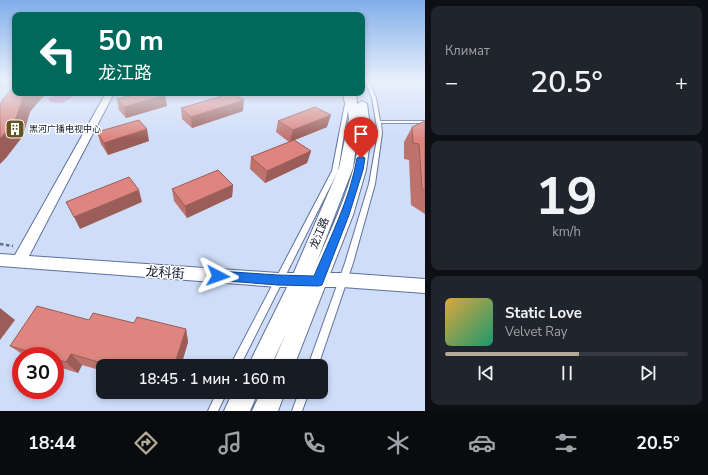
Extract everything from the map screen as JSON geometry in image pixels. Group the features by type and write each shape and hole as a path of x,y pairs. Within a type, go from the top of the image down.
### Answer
{"street":[{"path":"19,262 106,100"},
{"name":"龙江路","path":"261,359 300,281 346,168 354,119 352,100"},
{"name":"龙江路","path":"286,359 345,215 359,170 365,134 361,100"},
{"name":"龙科街","path":"0,260 278,280 342,280 425,286"},
{"path":"237,411 243,399"},
{"path":"265,411 270,399"}],"lane":[{"path":"239,359 278,280 335,171 347,104 346,100"},
{"path":"315,359 372,184 380,133 374,100"},
{"path":"378,122 425,122"},
{"path":"213,411 219,399"},
{"path":"297,411 301,399"}],"path":[{"path":"0,244 13,246"}],"shaded area":[{"path":"49,100 68,100 58,103"}],"building":[{"path":"2,100 22,100 15,121 0,139 0,105"},
{"path":"118,100 147,100 124,107"},
{"path":"208,100 243,100 191,117 181,108"},
{"path":"315,107 331,115 293,130 278,121"},
{"path":"139,120 147,129 104,143 97,132"},
{"path":"425,121 425,191 422,189 419,144 413,143 412,127"},
{"path":"294,140 311,151 267,171 251,157"},
{"path":"218,170 233,185 185,206 172,189"},
{"path":"129,177 139,190 74,217 66,202"},
{"path":"37,306 89,320 93,313 134,323 137,317 186,329 176,359 96,359 96,361 71,354 66,362 64,361 64,347 10,346"}],"place":[{"name":"黑河广播电视中心","path":"15,129"}],"route":[{"path":"218,276 318,281 345,215 359,170 361,158"}]}
